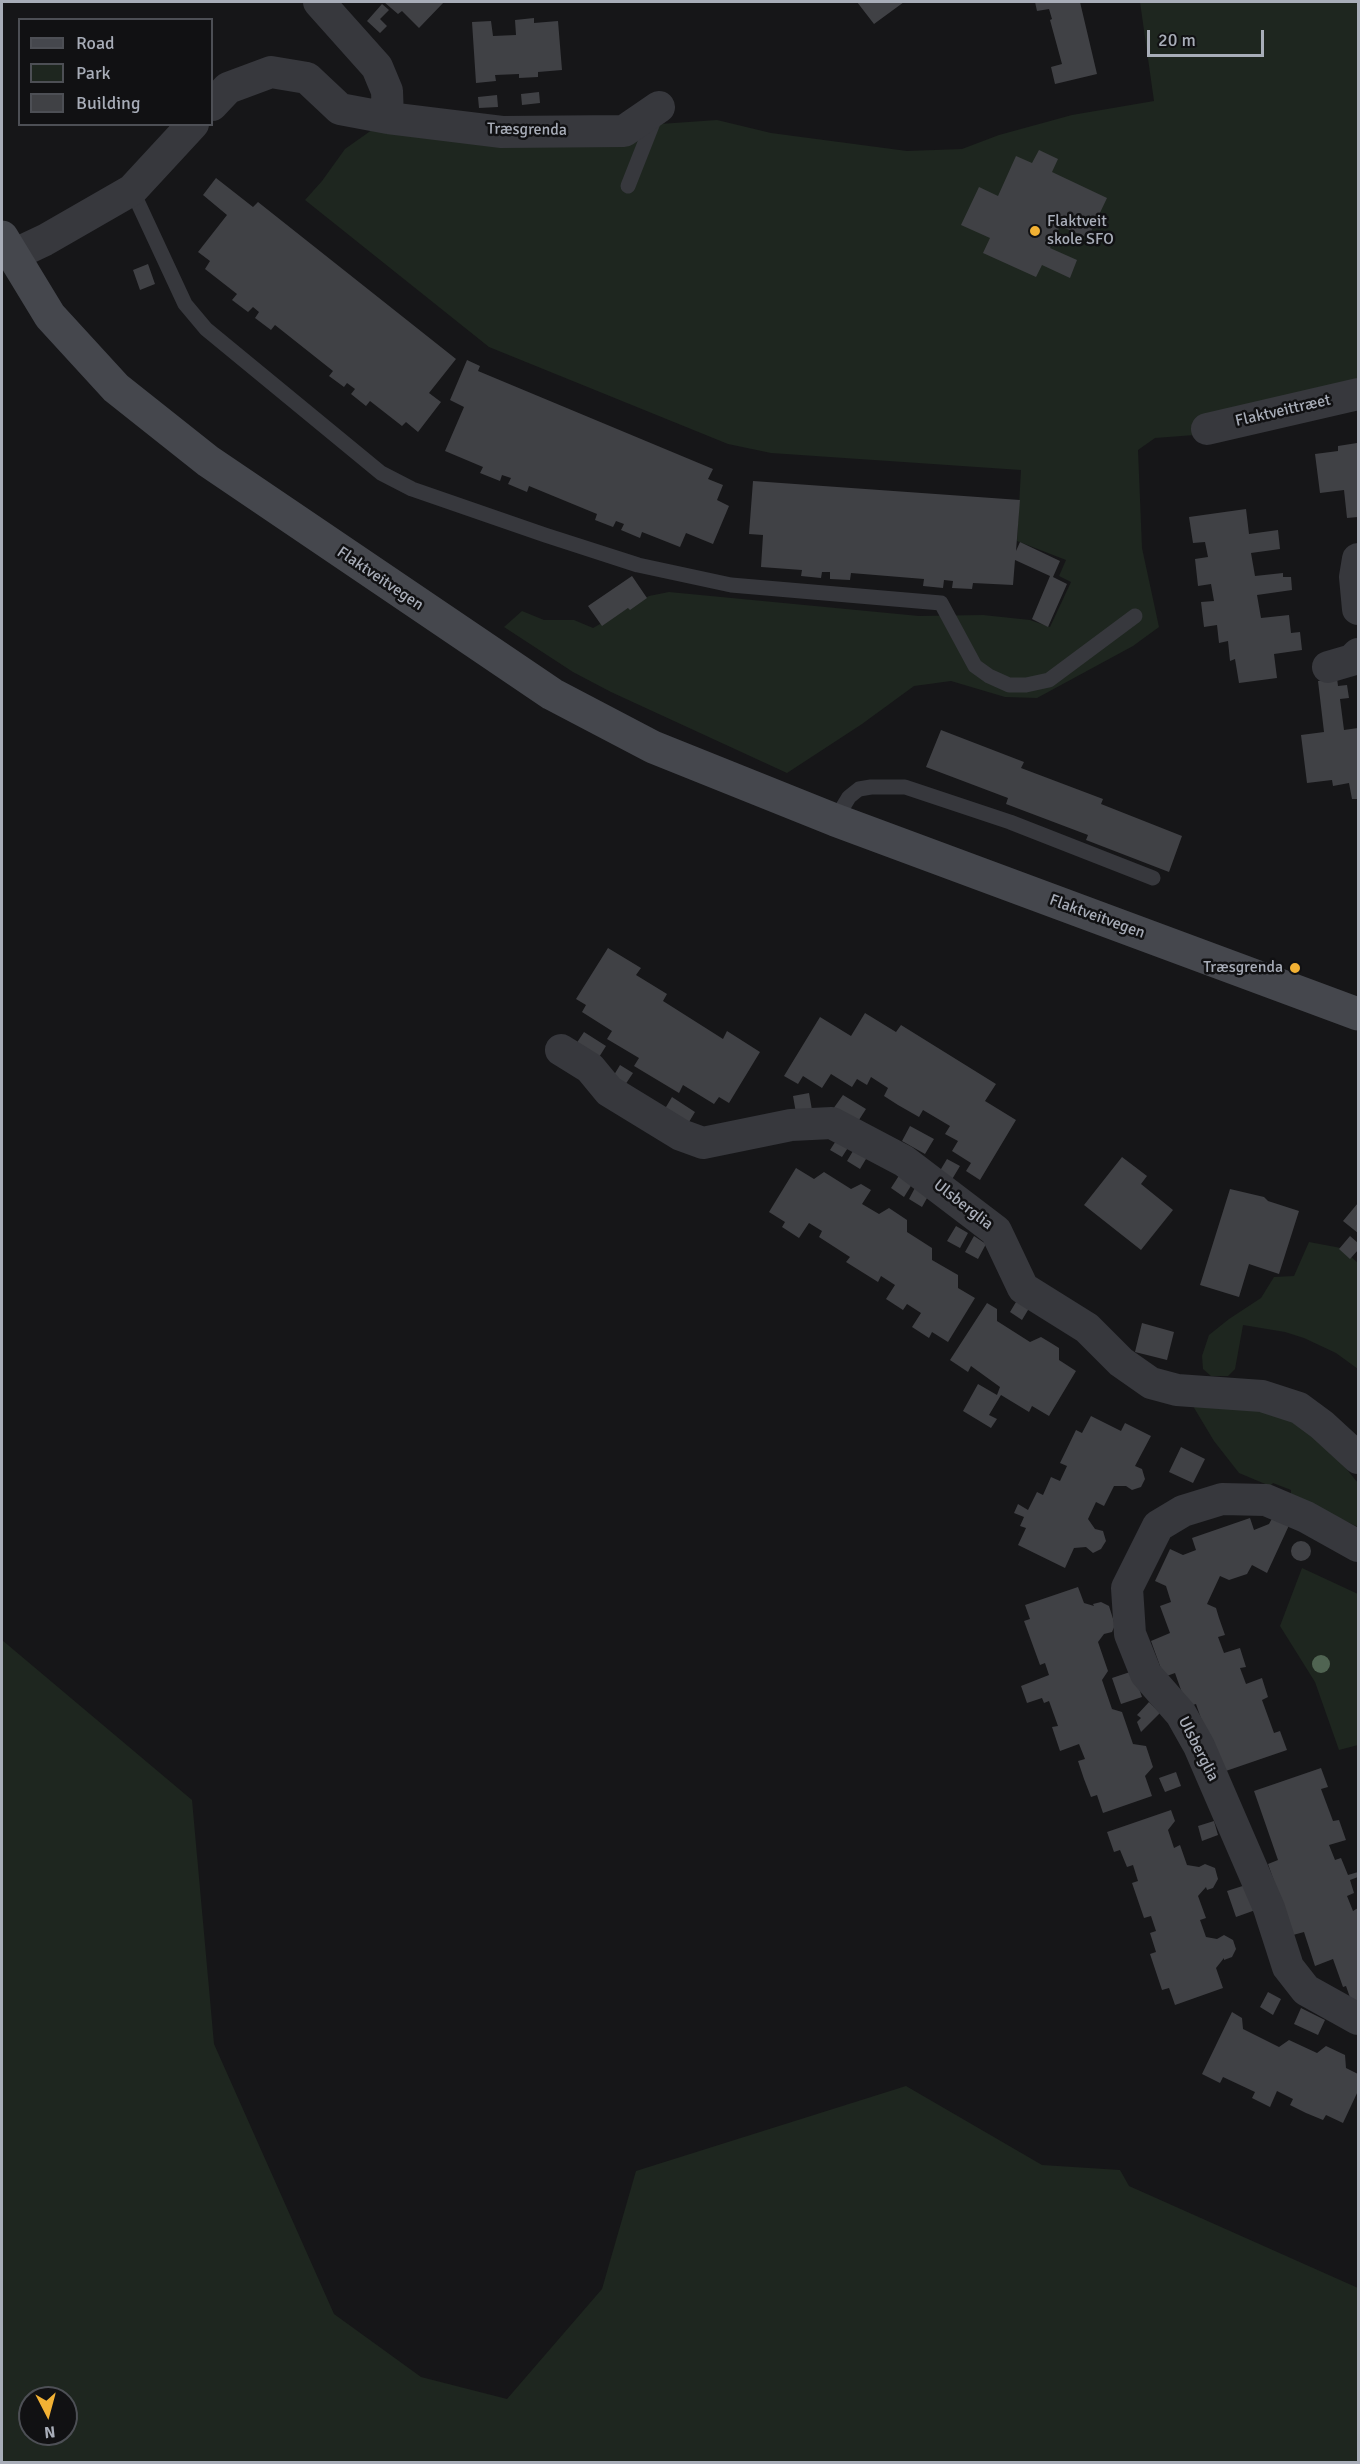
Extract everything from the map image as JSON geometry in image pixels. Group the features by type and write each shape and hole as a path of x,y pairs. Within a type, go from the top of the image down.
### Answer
{"main road":[{"name":"Flaktveitvegen","path":"6,246 50,316 116,388 208,461 552,694 653,747 835,820 1359,1014"}],"street":[{"path":"319,2 377,67 387,91 388,118"},
{"name":"Træsgrenda","path":"213,104 228,88 271,72 307,78 340,109 388,118 502,132 624,131 659,106"},
{"path":"6,246 45,240 132,190 191,126"},
{"name":"Flaktveittræet","path":"1207,429 1359,394"},
{"path":"1359,559 1355,577 1359,609"},
{"path":"1328,667 1352,660 1359,654"},
{"name":"Ulsberglia","path":"561,1050 590,1068 609,1090 681,1135 703,1143 790,1125 832,1123 904,1161 996,1231 1023,1288 1087,1328 1121,1362 1151,1383 1177,1390 1262,1396 1299,1408 1359,1458"},
{"name":"Ulsberglia","path":"1359,1546 1306,1517 1266,1500 1222,1499 1183,1511 1158,1526 1127,1588 1130,1634 1146,1674 1181,1714 1199,1746 1269,1908 1288,1967 1306,1990 1359,2019"}],"lane":[{"path":"628,186 659,106"},
{"path":"132,190 184,304 206,329 381,473 412,489 627,562 731,585 941,603 975,666 989,676 1009,685 1026,685 1049,680 1135,616"},
{"path":"835,820 849,797 859,789 905,787 1010,822 1153,878"}],"green space":[{"path":"1140,2 1358,2 1358,403 1208,434 1155,438 1138,450 1142,548 1159,627 1133,646 1037,698 1005,697 951,681 914,686 862,724 787,773 611,692 573,672 504,627 522,611 544,620 574,620 593,628 649,596 669,592 919,616 983,615 1030,620 1050,627 1071,582 1059,576 1066,560 1017,541 1021,470 771,453 728,444 489,347 305,200 345,149 376,127 603,128 717,120 771,133 907,151 962,149 999,135 1072,115 1154,101"},
{"path":"1309,1242 1341,1248 1358,1263 1358,1369 1336,1353 1304,1338 1285,1332 1243,1325 1235,1369 1228,1376 1211,1376 1203,1369 1202,1356 1209,1335 1261,1298 1274,1277 1294,1276"},
{"path":"1193,1406 1255,1409 1299,1423 1330,1449 1358,1483 1358,1527 1291,1495 1291,1490 1273,1483 1270,1486 1239,1473 1214,1441"},
{"path":"1302,1568 1358,1594 1358,1745 1339,1750 1315,1682 1280,1626"},
{"path":"2,1640 192,1800 214,2044 334,2314 421,2377 507,2399 602,2289 636,2171 906,2086 1042,2165 1120,2170 1129,2186 1358,2288 1358,2462 2,2462"}],"building":[{"path":"384,2 444,2 419,28 402,11 398,14"},
{"path":"857,2 904,2 874,24"},
{"path":"1035,2 1080,2 1097,74 1055,84 1051,67 1062,64 1050,20 1052,19 1049,9 1037,11"},
{"path":"382,4 389,10 380,19 387,26 380,33 367,21"},
{"path":"534,18 534,23 558,21 562,70 538,72 538,77 519,78 519,74 495,75 496,81 476,83 472,22 491,21 493,36 516,35 515,20"},
{"path":"539,92 540,103 522,105 521,94"},
{"path":"497,95 498,107 479,108 478,97"},
{"path":"1039,150 1058,159 1052,172 1107,198 1088,238 1060,226 1050,248 1077,260 1070,278 1042,265 1036,277 983,253 990,238 961,225 979,187 998,196 1016,156 1032,163"},
{"path":"216,178 253,207 258,202 456,359 429,393 441,402 418,432 406,422 402,426 370,401 366,406 351,394 355,389 347,383 344,387 329,376 333,371 275,325 271,330 255,318 259,312 253,307 248,312 232,300 237,294 205,269 210,261 198,252 227,215 203,195"},
{"path":"148,264 155,284 140,290 133,270"},
{"path":"467,360 480,366 478,371 713,469 708,479 723,485 717,500 729,506 713,544 686,533 680,547 642,532 640,538 621,530 624,524 616,521 613,527 595,520 597,514 529,486 527,492 508,484 511,478 502,475 500,481 480,473 483,467 445,451 464,407 450,400"},
{"path":"1357,443 1358,517 1347,518 1344,490 1320,493 1315,454 1338,451 1338,446"},
{"path":"753,481 1020,500 1016,551 1020,542 1060,561 1053,577 1067,584 1048,627 1032,619 1050,576 1015,560 1013,585 973,583 972,589 952,588 953,581 944,580 943,588 923,586 924,579 851,573 850,580 830,579 830,572 822,572 821,578 801,576 802,570 761,567 763,535 749,534"},
{"path":"1246,509 1249,534 1278,530 1280,549 1251,553 1255,576 1283,573 1283,577 1291,577 1292,590 1257,595 1261,618 1289,615 1291,633 1300,632 1302,650 1274,654 1277,678 1239,683 1235,659 1230,661 1228,641 1219,643 1217,625 1204,627 1201,602 1214,601 1211,584 1198,586 1195,559 1208,557 1205,542 1193,543 1189,517"},
{"path":"632,576 647,598 602,626 588,606"},
{"path":"1337,678 1338,686 1347,685 1349,698 1340,699 1344,730 1358,728 1358,799 1352,799 1349,783 1333,786 1332,780 1307,783 1301,735 1324,732 1318,681"},
{"path":"941,730 1024,762 1021,768 1103,799 1101,804 1182,836 1169,872 1086,840 1088,835 1006,804 1008,798 926,767"},
{"path":"608,948 641,968 636,975 667,994 663,1001 723,1039 727,1031 760,1052 729,1103 719,1097 714,1104 683,1085 679,1093 634,1066 639,1058 607,1039 612,1031 582,1012 586,1005 576,999"},
{"path":"865,1013 896,1032 901,1025 996,1084 985,1101 1016,1120 980,1180 966,1171 971,1163 952,1151 958,1141 945,1134 950,1126 923,1110 919,1117 898,1105 884,1096 888,1088 871,1077 867,1085 857,1079 852,1087 831,1074 822,1088 803,1076 798,1084 784,1076 820,1017 851,1036"},
{"path":"584,1032 606,1046 596,1062 574,1047"},
{"path":"620,1065 633,1073 623,1088 611,1080"},
{"path":"809,1093 812,1110 796,1113 793,1096"},
{"path":"843,1095 866,1109 857,1123 833,1109"},
{"path":"672,1097 695,1112 686,1127 663,1112"},
{"path":"910,1126 934,1139 925,1154 902,1141"},
{"path":"839,1136 851,1143 842,1157 830,1150"},
{"path":"856,1146 869,1154 860,1169 847,1161"},
{"path":"1122,1157 1147,1176 1141,1184 1173,1210 1141,1250 1084,1205"},
{"path":"947,1159 960,1166 951,1181 938,1174"},
{"path":"796,1168 814,1179 824,1172 851,1189 861,1184 871,1190 862,1204 879,1214 889,1208 907,1220 907,1232 932,1248 932,1260 958,1275 958,1288 975,1298 948,1342 932,1332 929,1338 912,1327 921,1313 907,1304 903,1310 886,1299 895,1285 881,1276 878,1282 846,1262 850,1257 819,1237 822,1231 809,1223 799,1238 782,1227 785,1222 769,1212"},
{"path":"900,1174 914,1181 904,1197 891,1188"},
{"path":"917,1184 931,1191 922,1207 909,1199"},
{"path":"1230,1189 1264,1197 1268,1201 1299,1211 1279,1274 1249,1264 1239,1297 1200,1285"},
{"path":"1358,1203 1358,1233 1343,1221"},
{"path":"956,1226 968,1233 960,1248 947,1241"},
{"path":"974,1236 986,1244 978,1259 965,1252"},
{"path":"1350,1236 1358,1243 1358,1250 1350,1259 1339,1249"},
{"path":"1019,1297 1031,1305 1022,1320 1010,1312"},
{"path":"987,1303 997,1309 997,1321 1030,1342 1041,1337 1059,1348 1059,1360 1076,1371 1049,1416 1032,1406 1029,1412 1001,1395 989,1415 997,1419 991,1428 963,1411 978,1384 997,1395 1000,1387 971,1366 968,1372 950,1360"},
{"path":"1142,1323 1174,1332 1167,1360 1135,1352"},
{"path":"1091,1416 1121,1431 1125,1423 1151,1436 1135,1466 1142,1469 1145,1479 1141,1487 1132,1490 1126,1486 1114,1486 1104,1506 1096,1502 1088,1519 1095,1529 1103,1531 1106,1541 1101,1549 1093,1553 1086,1547 1074,1548 1065,1568 1018,1545 1026,1528 1020,1526 1024,1517 1014,1513 1018,1504 1028,1510 1037,1492 1043,1495 1051,1477 1060,1481 1067,1466 1060,1463 1076,1430 1082,1433"},
{"path":"1181,1447 1205,1459 1193,1483 1169,1472"},
{"path":"1275,1513 1291,1521 1267,1573 1252,1565 1247,1574 1229,1580 1220,1576 1207,1604 1216,1608 1225,1635 1218,1637 1224,1653 1240,1648 1246,1667 1240,1668 1246,1684 1262,1678 1268,1697 1262,1700 1274,1733 1280,1731 1287,1750 1220,1773 1196,1704 1187,1707 1175,1673 1164,1677 1151,1641 1170,1633 1160,1606 1171,1602 1166,1586 1155,1581 1170,1549 1183,1555 1196,1550 1192,1538 1250,1518 1254,1530 1269,1524"},
{"path":"1301,1541 1308,1544 1311,1551 1308,1558 1301,1561 1294,1558 1291,1551 1294,1544"},
{"path":"1078,1587 1084,1603 1094,1606 1093,1604 1101,1602 1109,1606 1115,1625 1112,1632 1104,1634 1098,1642 1108,1671 1102,1680 1112,1709 1122,1712 1133,1744 1146,1746 1153,1767 1145,1776 1152,1796 1103,1813 1097,1795 1091,1797 1084,1779 1078,1761 1085,1759 1079,1744 1060,1751 1052,1727 1058,1726 1049,1701 1044,1703 1042,1698 1027,1703 1021,1686 1049,1675 1045,1663 1040,1665 1024,1621 1030,1619 1025,1605"},
{"path":"1133,1671 1142,1697 1121,1704 1112,1678"},
{"path":"1149,1702 1160,1713 1141,1732 1137,1722 1141,1718 1137,1715"},
{"path":"1321,1768 1328,1787 1321,1789 1333,1821 1339,1820 1346,1840 1329,1845 1335,1860 1341,1858 1348,1875 1358,1872 1358,1877 1350,1880 1354,1893 1347,1896 1353,1911 1358,1908 1358,2011 1354,2009 1346,1986 1343,1987 1333,1959 1315,1966 1304,1932 1293,1935 1268,1864 1278,1860 1254,1791"},
{"path":"1176,1772 1181,1786 1165,1792 1159,1778"},
{"path":"1171,1810 1175,1821 1168,1830 1174,1848 1180,1845 1187,1865 1199,1867 1205,1864 1215,1868 1218,1879 1213,1888 1207,1890 1206,1887 1198,1896 1206,1918 1200,1920 1206,1937 1217,1939 1224,1935 1233,1940 1236,1949 1232,1957 1224,1960 1224,1958 1216,1968 1223,1988 1175,2005 1169,1988 1162,1990 1150,1954 1156,1952 1150,1933 1156,1931 1151,1916 1144,1918 1132,1883 1138,1881 1133,1865 1127,1867 1120,1850 1114,1852 1107,1832"},
{"path":"1214,1821 1218,1835 1202,1841 1198,1826"},
{"path":"1252,1883 1261,1908 1236,1917 1227,1891"},
{"path":"1268,1992 1281,1999 1273,2015 1260,2007"},
{"path":"1301,2008 1325,2020 1318,2035 1294,2024"},
{"path":"1232,2012 1242,2018 1243,2029 1279,2047 1289,2040 1317,2053 1326,2046 1345,2055 1346,2068 1358,2074 1358,2091 1343,2123 1326,2115 1323,2120 1306,2113 1290,2105 1293,2099 1277,2091 1270,2107 1252,2098 1255,2092 1223,2077 1220,2083 1202,2074"}],"place":[{"name":"Flaktveit skole SFO","path":"1035,231"},
{"name":"Træsgrenda","path":"1295,968"}]}
